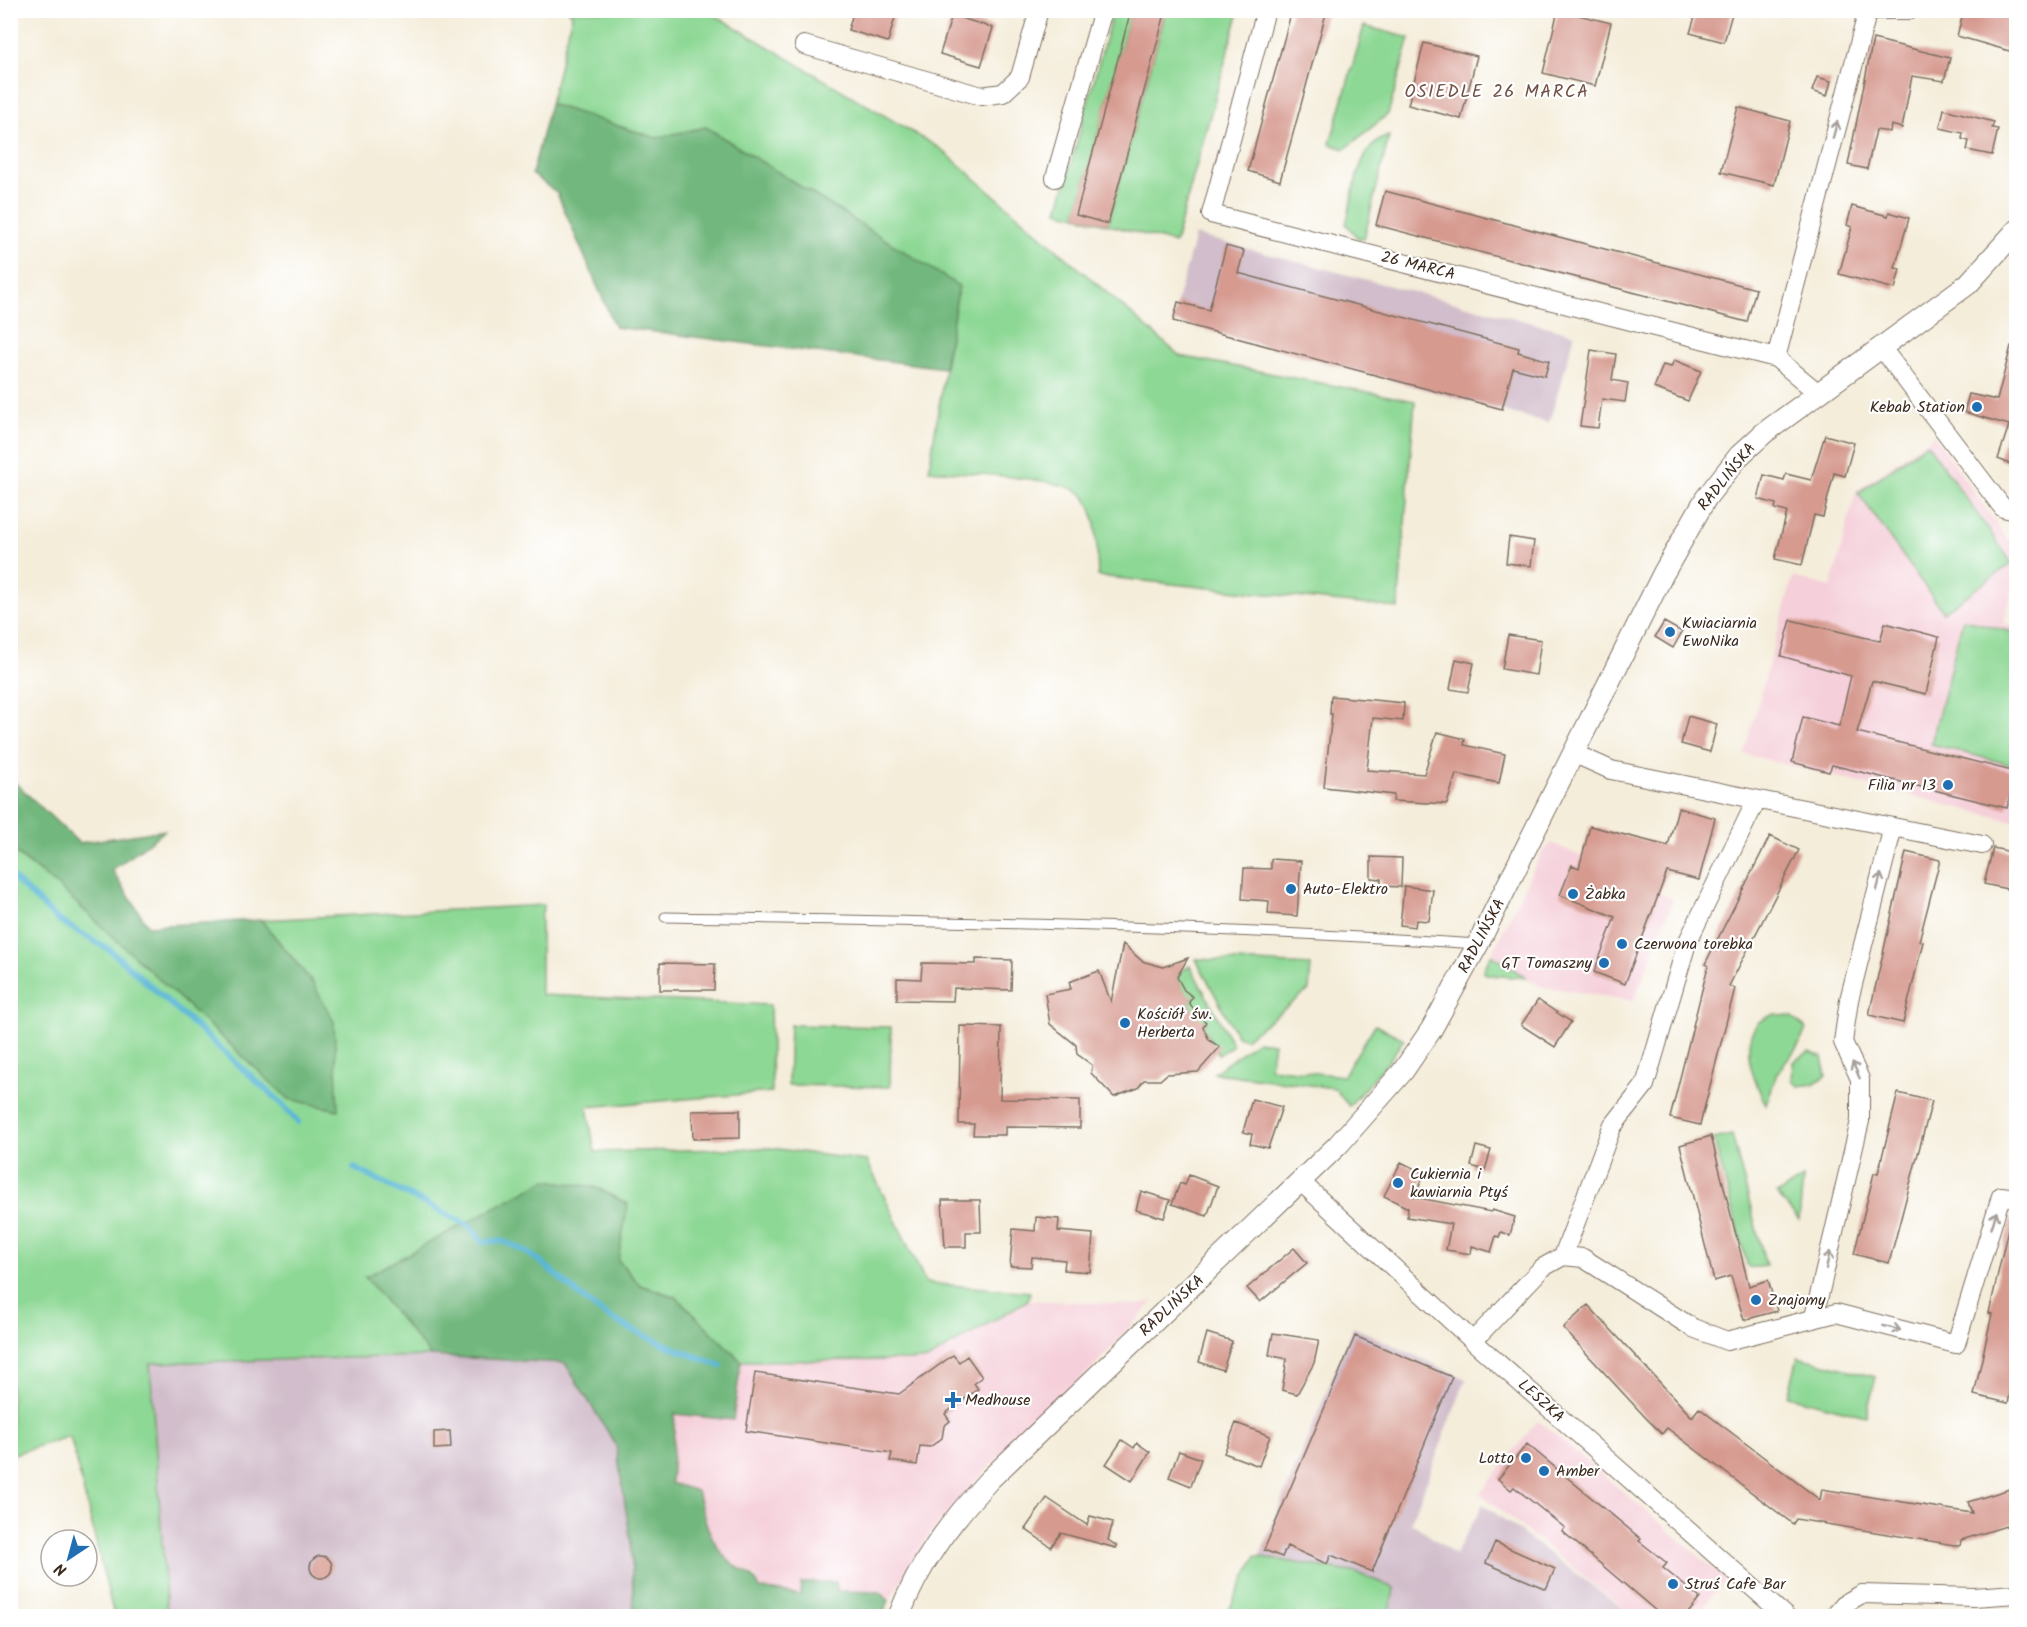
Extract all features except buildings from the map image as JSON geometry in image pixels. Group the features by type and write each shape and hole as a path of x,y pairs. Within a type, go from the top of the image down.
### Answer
{"street":[{"path":"804,45 981,96 1003,93 1020,77 1039,10"},
{"path":"1055,178 1103,10"},
{"name":"26 MARCA","path":"1266,10 1210,214 1776,358 1818,393"},
{"path":"1776,358 1868,10 1910,10"},
{"name":"RADLIŃSKA","path":"899,1617 910,1587 957,1515 989,1480 1300,1182 1351,1131 1402,1071 1431,1030 1478,944 1663,574 1706,498 1748,448 1818,393 1968,284 2016,231"},
{"path":"1881,347 2003,508 2016,511"},
{"path":"1573,753 1611,770 1982,845"},
{"path":"1563,1256 1612,1127 1646,1085 1687,943 1756,801"},
{"path":"1814,1317 1860,1121 1860,1079 1843,1042 1849,1000 1893,827"},
{"name":"LESZKA","path":"1300,1182 1473,1341 1785,1617"},
{"path":"1473,1341 1542,1268 1563,1256 1583,1258 1693,1328 1727,1341 1836,1313 1956,1344 2001,1196 2016,1198"},
{"path":"1834,1617 1844,1604 1862,1594 1974,1597 2016,1594"}],"lane":[{"path":"665,917 994,922 1199,929 1478,944"}],"shaded area":[{"path":"1195,235 1575,334 1549,423 1172,321"},
{"path":"1934,435 2007,539 2016,543 2016,573 2004,624 2016,628 2016,822 1744,754 1793,577 1831,587 1856,491"},
{"path":"1552,843 1673,899 1634,1001 1539,986 1491,955 1541,853"},
{"path":"1028,1300 1140,1305 1154,1301 1102,1358 989,1467 929,1535 889,1601 880,1592 836,1591 836,1582 802,1583 801,1595 760,1589 756,1577 727,1559 716,1545 705,1522 697,1491 671,1484 675,1413 733,1419 741,1361 927,1360"},
{"path":"1353,1327 1466,1379 1411,1522 1455,1555 1483,1504 1633,1616 1389,1616 1394,1588 1357,1573 1259,1557"},
{"path":"431,1356 565,1363 616,1445 631,1543 634,1616 167,1616 149,1363"},
{"path":"1538,1420 1726,1579 1695,1616 1633,1616 1480,1494"}],"green space":[{"path":"569,11 708,11 941,149 1180,356 1415,401 1398,608 1098,576 1095,522 1083,495 1073,489 1034,480 929,470 958,286 706,127 656,138 550,104 572,15"},
{"path":"1113,11 1131,11 1076,215 1108,224 1166,11 1239,11 1175,243 1058,211"},
{"path":"1364,26 1410,38 1388,114 1345,149 1330,144"},
{"path":"550,104 656,138 706,127 959,286 944,368 615,327 557,193 532,174"},
{"path":"1389,136 1364,239 1357,237 1346,224 1354,186 1369,149 1378,141"},
{"path":"1927,443 2012,563 1943,612 1858,493"},
{"path":"1963,619 2016,633 2015,766 1931,744"},
{"path":"10,778 79,843 166,830 112,870 148,926 261,920 312,982 334,1022 338,1110 289,1099 58,886 11,849"},
{"path":"10,849 58,886 289,1099 312,982 261,920 544,905 541,916 541,995 770,1005 772,1092 587,1107 595,1152 771,1148 867,1161 926,1283 1030,1292 1028,1300 927,1360 741,1361 676,1297 640,1285 618,1260 365,1277 431,1356 150,1363 167,1616 114,1616 99,1555 99,1528 92,1528 70,1436 11,1455"},
{"path":"1491,955 1527,978 1489,975 1483,972"},
{"path":"1196,959 1311,965 1309,990 1245,1039 1237,1036"},
{"path":"1190,966 1233,1045 1219,1055 1203,1027 1206,1022 1203,1020 1201,1023 1189,1002 1193,997 1188,999 1177,977 1180,972"},
{"path":"1775,1014 1792,1017 1806,1029 1799,1045 1777,1073 1766,1105 1750,1064 1749,1042 1758,1023"},
{"path":"790,1025 891,1027 890,1087 788,1085"},
{"path":"1375,1025 1404,1039 1388,1062 1349,1106 1334,1088 1214,1073 1257,1041 1274,1043 1270,1068 1343,1076"},
{"path":"1809,1052 1822,1057 1826,1076 1813,1084 1799,1086 1792,1081 1793,1062"},
{"path":"1732,1135 1766,1266 1748,1268 1714,1139"},
{"path":"1803,1178 1799,1220 1777,1194"},
{"path":"546,1180 595,1187 628,1204 618,1260 640,1285 676,1297 741,1361 733,1420 675,1414 671,1483 697,1491 708,1527 721,1552 753,1578 760,1589 801,1595 801,1583 836,1582 837,1591 880,1592 889,1601 882,1616 634,1616 631,1543 616,1445 565,1363 431,1356 365,1277"},
{"path":"1798,1357 1876,1377 1866,1416 1788,1396"},
{"path":"1256,1556 1357,1573 1394,1588 1389,1616 1226,1616"}],"waterway":[{"path":"10,875 58,920 110,950 279,1101 298,1122"},
{"path":"354,1168 470,1226 482,1242 504,1242 531,1255 604,1314 632,1330 721,1366"}],"place":[{"name":"Kebab Station","path":"1977,407"},
{"name":"Kwiaciarnia EwoNika","path":"1670,632"},
{"name":"Filia nr 13","path":"1948,785"},
{"name":"Auto-Elektro","path":"1291,889"},
{"name":"Żabka","path":"1573,894"},
{"name":"Czerwona torebka","path":"1622,944"},
{"name":"GT Tomaszny","path":"1604,963"},
{"name":"Kościół św. Herberta","path":"1125,1023"},
{"name":"Cukiernia i kawiarnia Ptyś","path":"1398,1183"},
{"name":"Znajomy","path":"1756,1300"},
{"name":"Medhouse","path":"953,1400"},
{"name":"Lotto","path":"1526,1458"},
{"name":"Amber","path":"1544,1471"},
{"name":"Struś Cafe Bar","path":"1673,1584"}],"district":[{"name":"OSIEDLE 26 MARCA","path":"1497,92"}]}
